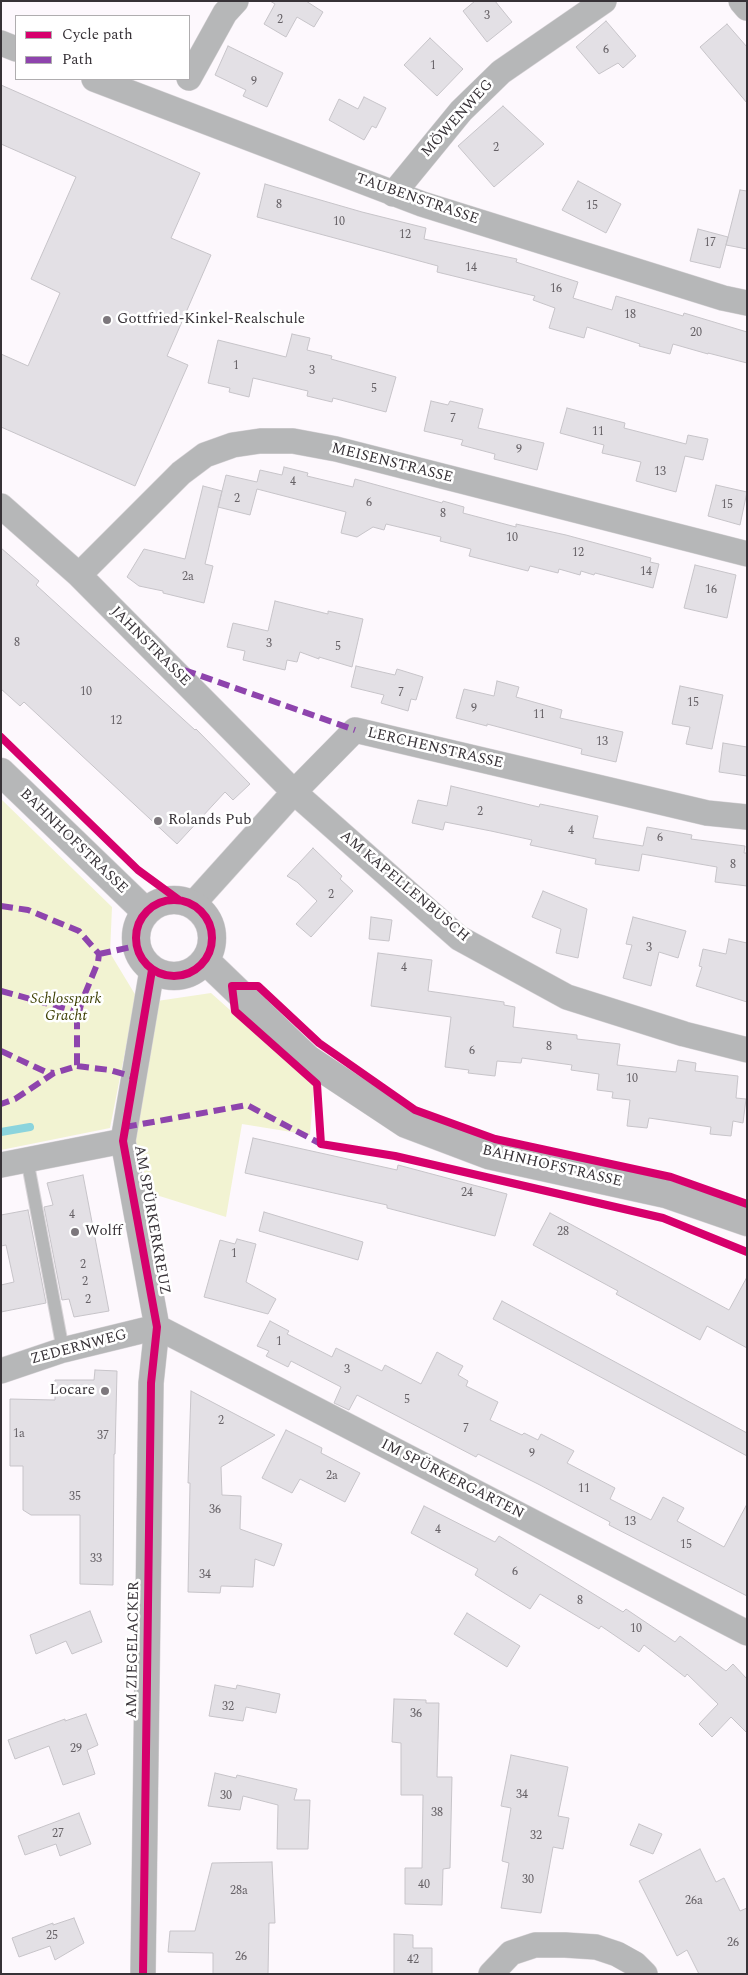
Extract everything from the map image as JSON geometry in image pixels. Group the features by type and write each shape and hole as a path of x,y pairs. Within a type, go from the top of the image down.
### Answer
{"street":[{"path":"190,74 225,13 236,1"},
{"name":"MÖWENWEG","path":"393,194 461,111 501,72 604,1"},
{"path":"741,1 747,8"},
{"path":"1,43 15,49"},
{"name":"TAUBENSTRASSE","path":"97,80 422,204 685,286 747,303"},
{"path":"171,109 187,80"},
{"name":"MEISENSTRASSE","path":"79,575 181,473 205,455 233,445 260,441 293,441 336,449 747,554"},
{"name":"JAHNSTRASSE","path":"1,506 79,575 294,792"},
{"name":"LERCHENSTRASSE","path":"193,904 294,792 355,730 707,813 747,817"},
{"name":"BAHNHOFSTRASSE","path":"1,772 146,912"},
{"name":"AM KAPELLENBUSCH","path":"294,792 459,938 567,997 684,1034 747,1050"},
{"path":"179,900 193,904 206,917 212,930 212,947 206,961 194,971 174,977 152,970 143,962 136,946 137,925 146,912 161,902 179,900"},
{"name":"BAHNHOFSTRASSE","path":"206,961 308,1059 406,1124 488,1155 666,1194 747,1222"},
{"name":"AM SPÜRKERKREUZ","path":"152,970 123,1141 156,1327"},
{"path":"1,1164 123,1141"},
{"name":"ZEDERNWEG","path":"1,1371 63,1350 156,1327"},
{"name":"IM SPÜRKERGARTEN","path":"156,1327 747,1634"},
{"name":"AM ZIEGELACKER","path":"142,1974 151,1383 156,1327"},
{"path":"491,1974 511,1954 534,1945 565,1945 596,1947 617,1954 635,1964 645,1974"}],"lane":[{"path":"27,1160 63,1350"}],"green space":[{"name":"Schlosspark Gracht","path":"1,799 112,907 110,953 136,996 110,1128 1,1150"},
{"path":"211,993 314,1085 310,1135 242,1124 226,1217 150,1193 134,1135 157,1001"}],"building":[{"path":"270,1 306,1 323,12 314,27 297,17 286,37 264,24 275,4"},
{"path":"475,1 495,1 512,22 487,42 463,11"},
{"path":"606,21 636,56 623,68 618,63 599,74 576,47"},
{"path":"727,24 747,47 747,103 700,47"},
{"path":"430,38 463,69 437,96 404,65"},
{"path":"228,46 283,73 267,107 243,96 246,90 215,75"},
{"name":"Gottfried-Kinkel-Realschule","path":"1,85 200,173 171,238 211,255 167,356 188,365 135,486 1,427 1,354 28,366 60,293 31,279 76,177 1,144"},
{"path":"364,97 386,108 376,128 372,126 364,140 329,120 339,99 358,109"},
{"path":"503,106 544,144 494,187 458,146"},
{"path":"578,181 621,204 606,233 562,210"},
{"path":"265,184 426,228 424,239 517,259 516,262 578,282 573,298 612,310 616,296 683,316 684,313 747,332 747,363 673,344 670,354 639,346 640,344 587,327 584,338 549,328 555,308 533,300 535,296 437,272 438,266 257,217"},
{"path":"740,190 747,191 747,249 726,245"},
{"path":"698,229 728,237 720,268 690,261"},
{"path":"292,334 310,338 307,350 332,356 331,359 396,377 386,412 333,398 332,402 307,396 308,391 253,378 249,397 229,392 230,388 208,383 218,340 286,357"},
{"path":"431,401 448,405 450,401 483,409 478,428 544,443 537,470 494,459 495,454 461,445 463,440 424,431"},
{"path":"567,408 625,423 624,428 686,444 688,435 708,439 703,460 685,456 676,492 636,481 641,462 602,453 604,445 560,433"},
{"path":"284,467 308,473 307,476 353,487 355,479 442,503 443,501 464,507 463,513 516,527 516,524 566,535 651,558 650,562 659,564 653,588 581,571 580,575 559,569 558,573 530,566 528,571 469,556 471,549 440,541 441,537 386,524 384,530 373,527 357,537 341,533 346,512 257,489 250,515 218,507 226,475 257,482 260,470 282,475"},
{"path":"716,485 747,492 740,525 708,516"},
{"path":"203,486 222,491 205,564 213,566 204,603 139,586 127,577 144,549 185,559"},
{"path":"1,548 39,581 36,585 196,729 250,784 233,800 225,792 177,844 24,702 20,706 1,689"},
{"path":"695,565 736,575 727,618 684,608"},
{"path":"275,601 328,614 328,611 363,619 352,667 300,652 297,662 287,660 285,670 243,660 245,651 227,647 233,623 268,631"},
{"path":"356,666 395,675 397,669 423,677 416,700 411,699 408,711 381,703 384,695 351,687"},
{"path":"497,681 519,687 516,697 562,710 560,718 623,732 616,762 581,754 582,749 487,724 487,726 456,718 464,689 494,696"},
{"path":"680,686 723,695 712,749 686,744 690,727 672,724"},
{"path":"723,743 747,747 747,776 719,772"},
{"path":"451,786 539,807 540,804 598,816 593,838 643,846 647,827 692,835 691,839 745,846 744,853 747,853 747,886 715,882 717,867 642,854 639,871 595,864 596,859 530,845 532,840 491,831 445,822 443,830 412,823 418,800 447,806"},
{"path":"313,848 342,876 340,879 353,891 311,937 296,924 317,901 297,882 287,876"},
{"path":"543,891 587,909 578,958 556,953 561,929 532,917"},
{"path":"371,917 392,920 389,941 369,939"},
{"path":"633,917 686,931 678,958 659,952 651,986 623,978 632,945 626,944"},
{"path":"729,939 747,943 747,1002 696,986 702,967 699,966 703,949 726,954"},
{"path":"378,953 432,960 428,991 504,1002 504,1005 515,1007 513,1027 577,1035 577,1039 620,1044 617,1065 676,1072 678,1060 696,1063 695,1071 738,1076 736,1098 746,1099 743,1123 733,1121 731,1136 710,1134 711,1127 649,1118 647,1128 627,1126 630,1100 612,1098 613,1092 597,1090 599,1074 571,1070 572,1065 522,1058 521,1063 497,1061 495,1076 468,1073 469,1070 445,1067 451,1017 371,1006"},
{"path":"253,1138 397,1170 398,1165 507,1194 495,1236 387,1208 387,1205 245,1173"},
{"path":"83,1175 109,1311 74,1317 69,1299 62,1300 44,1207 53,1205 47,1183"},
{"path":"28,1210 46,1303 1,1312 1,1285 14,1282 6,1245 1,1246 1,1215"},
{"path":"264,1212 363,1242 358,1260 259,1231"},
{"path":"550,1213 729,1310 747,1277 747,1348 707,1326 700,1340 616,1294 618,1291 533,1245"},
{"path":"237,1239 256,1244 246,1282 276,1299 268,1314 204,1297 220,1240 235,1244"},
{"path":"502,1301 747,1433 747,1456 493,1319"},
{"path":"270,1321 289,1331 287,1334 332,1357 336,1348 382,1371 385,1365 421,1384 437,1352 463,1366 458,1375 468,1381 466,1386 498,1402 490,1420 522,1435 524,1433 538,1440 541,1434 574,1451 567,1463 615,1488 610,1499 651,1520 663,1497 684,1508 677,1521 724,1547 747,1504 747,1596 609,1525 610,1522 538,1484 478,1454 476,1457 357,1395 349,1410 334,1403 341,1387 291,1361 288,1367 266,1356 269,1351 257,1346"},
{"path":"95,1370 117,1371 113,1585 80,1584 80,1515 31,1515 23,1510 23,1466 10,1466 10,1399 55,1400 55,1380 94,1380"},
{"path":"191,1391 275,1435 221,1467 222,1495 241,1496 240,1529 282,1544 274,1566 255,1559 253,1587 221,1586 220,1593 188,1592 190,1483 188,1483"},
{"path":"286,1430 322,1448 321,1453 360,1473 345,1502 300,1479 292,1493 262,1478"},
{"path":"424,1506 495,1542 499,1536 623,1612 626,1609 675,1642 680,1636 726,1671 733,1664 747,1679 747,1733 731,1717 712,1737 699,1724 718,1704 687,1674 685,1677 644,1645 639,1652 601,1626 599,1629 540,1594 530,1609 475,1575 478,1569 411,1533"},
{"path":"90,1611 102,1642 72,1654 66,1641 36,1654 30,1635"},
{"path":"467,1613 520,1646 507,1667 454,1634"},
{"path":"215,1685 236,1689 237,1685 280,1694 276,1713 246,1707 243,1721 209,1716"},
{"path":"394,1699 426,1700 426,1703 439,1703 437,1777 452,1777 450,1868 443,1869 442,1905 405,1904 405,1868 422,1868 423,1795 401,1795 401,1743 392,1742"},
{"path":"86,1714 98,1745 87,1750 95,1774 63,1785 49,1746 15,1759 8,1740 65,1719 65,1721"},
{"path":"511,1755 568,1767 558,1816 569,1818 563,1849 553,1847 541,1913 501,1908 509,1863 502,1861 511,1808 501,1806"},
{"path":"215,1773 236,1778 237,1775 297,1789 294,1800 310,1800 308,1849 277,1849 278,1805 243,1796 240,1810 208,1806"},
{"path":"79,1813 91,1844 60,1856 56,1844 25,1855 18,1836"},
{"path":"639,1824 662,1834 653,1854 630,1845"},
{"path":"700,1849 716,1882 724,1878 740,1911 747,1908 747,1974 699,1974 687,1950 677,1956 639,1881"},
{"path":"272,1862 275,1923 269,1923 268,1974 213,1974 213,1953 168,1952 170,1931 195,1931 212,1863"},
{"path":"74,1918 84,1943 55,1960 50,1946 19,1957 12,1938 53,1923 53,1925"},
{"path":"394,1934 413,1935 413,1948 432,1948 432,1974 394,1974"}],"waterway":[{"path":"1,1132 30,1127"}],"marked path":[{"path":"167,664 355,730"},
{"path":"1,906 28,910 79,931 99,954 98,962 82,1001 77,1020 77,1066 54,1073 15,1099 1,1104"},
{"path":"99,954 136,946"},
{"path":"1,991 79,1012"},
{"path":"1,1051 46,1072 54,1073"},
{"path":"77,1066 110,1070 134,1077"},
{"path":"125,1127 247,1105 321,1144"}],"cycle path":[{"path":"1,737 138,870 179,900"},
{"path":"174,900 189,903 201,911 209,923 212,938 209,953 201,965 189,973 174,976 159,973 147,965 139,953 136,938 139,923 147,911 159,903 174,900"},
{"path":"143,1974 151,1383 157,1327 123,1141 152,970"},
{"path":"232,986 235,1011 317,1084 321,1144 395,1156 663,1218 747,1252"},
{"path":"232,986 258,986 319,1043 415,1110 495,1139 671,1177 747,1204"}],"place":[{"name":"Gottfried-Kinkel-Realschule","path":"107,320"},
{"name":"Rolands Pub","path":"158,821"},
{"name":"Wolff","path":"75,1232"},
{"name":"Locare","path":"105,1391"}]}
